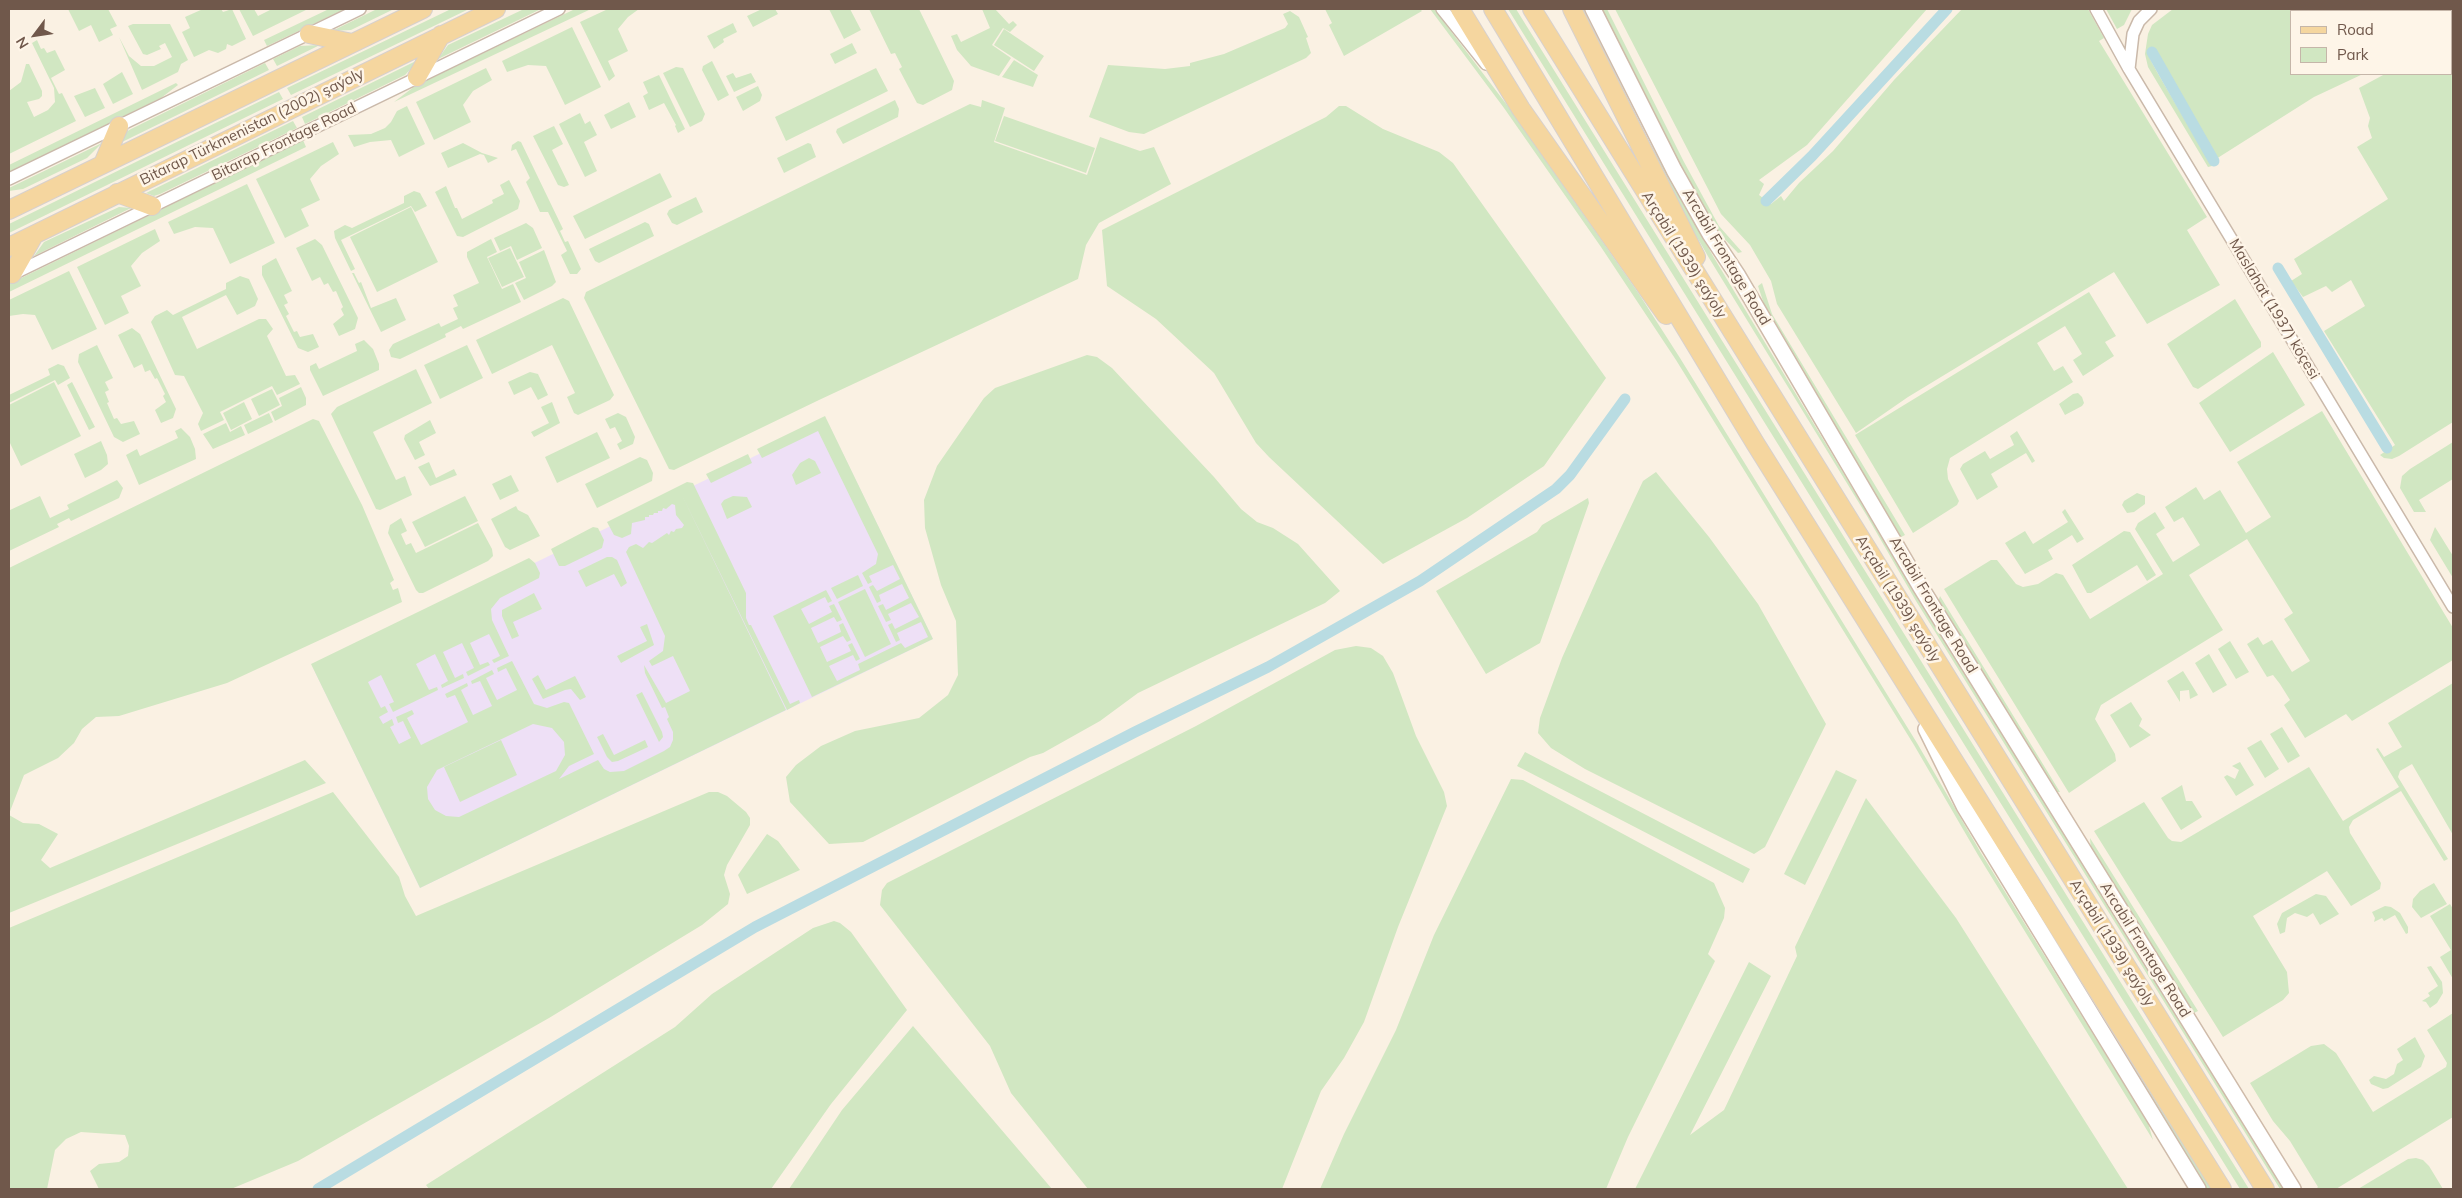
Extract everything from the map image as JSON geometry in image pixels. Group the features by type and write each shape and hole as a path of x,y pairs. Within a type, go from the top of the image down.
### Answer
{"main road":[{"path":"12,205 103,164 423,9"},
{"name":"Bitarap Türkmenistan (2002) şaýoly","path":"9,247 496,9"},
{"path":"1460,9 1521,109 1755,443"},
{"path":"1493,9 1755,443 2222,1189"},
{"name":"Arçabil (1939) şaýoly","path":"1532,9 2265,1189"},
{"path":"1572,9 1751,364"},
{"path":"309,34 352,43"},
{"path":"418,77 441,35"},
{"path":"103,164 119,126"},
{"path":"117,193 152,206"},
{"path":"11,275 34,235"}],"street":[{"path":"9,179 360,9"},
{"name":"Bitarap Frontage Road","path":"11,275 559,9"},
{"path":"1442,9 1521,109"},
{"name":"Arcabil Frontage Road","path":"1593,9 1674,170 1710,234 1738,276 1926,595 2293,1189"},
{"name":"Maslahat (1937) köçesi","path":"2096,9 2129,69 2453,607"},
{"path":"2129,69 2133,34 2139,21 2151,9"},
{"path":"1893,662 1964,806 2198,1189"}],"shaded area":[{"path":"827,421 933,639 420,888 314,670"}],"green space":[{"path":"68,9 108,9 117,26 110,29 113,35 99,42 91,25 79,31"},
{"path":"203,9 221,9 223,12 232,9 246,39 232,46 227,44 226,49 218,53 209,50 194,57 182,32 190,28 185,17"},
{"path":"239,9 254,9 258,16 272,9 308,9 253,36"},
{"path":"329,9 345,9 267,46 264,40"},
{"path":"377,9 394,9 351,30 332,31"},
{"path":"451,9 469,9 291,95 287,88"},
{"path":"524,9 541,9 438,59 448,45"},
{"path":"575,9 591,9 394,102 415,86"},
{"path":"608,9 639,9 628,17 618,29 628,51 608,61 615,76 609,81 580,22"},
{"path":"762,9 775,9 778,14 753,27 747,16"},
{"path":"829,9 850,9 861,30 844,39"},
{"path":"869,9 919,9 954,81 952,90 923,105 917,103 899,69 902,67 895,53 891,54"},
{"path":"982,9 995,9 1009,24 1013,21 1017,25 1010,32 1003,28 992,45 1011,58 999,76 971,66 957,50 951,36 957,34 961,42 990,28"},
{"path":"1325,9 1420,9 1422,11 1344,56 1329,25 1332,23"},
{"path":"1430,9 1434,9 1507,105 1639,294 1680,358 1917,743 1981,853 2148,1123 2153,1140 1978,855 1914,745 1676,360 1601,247 1504,108"},
{"path":"1508,9 1516,9 2249,1189 2240,1189"},
{"path":"1579,9 1584,9 1649,141 1713,256 1919,599 2284,1189 2280,1189 1916,601 1867,516 1709,258 1676,201"},
{"path":"1601,9 1607,9 1684,162 1719,226 1742,252 1738,253 1714,228 1679,164"},
{"path":"1615,9 1927,9 1807,145 1759,180 1764,184 1759,195 1771,204 1781,196 1784,201 1799,183 1833,151 1894,80 1962,9 2088,9 2104,38 2099,41 2207,217 2187,230 2220,285 2147,324 2114,272 1908,397 1856,433 1777,304 1771,281 1750,245 1721,214"},
{"path":"2106,9 2132,9 2124,25 2117,29"},
{"path":"2173,9 2342,9 2290,10 2290,75 2361,75 2314,97 2216,159 2154,50 2150,51 2150,59 2157,72 2212,166 2208,167 2148,67 2145,54 2148,34 2152,25"},
{"path":"1290,11 1299,17 1308,37 1306,38 1311,53 1306,58 1144,134 1129,132 1089,117 1108,65 1165,69 1190,66 1190,63 1224,54 1285,28 1288,24 1283,14"},
{"path":"733,23 737,32 723,39 724,42 714,49 707,36"},
{"path":"133,24 170,24 188,60 181,64 178,72 142,90 119,37 129,56 141,66 154,66 172,57 165,43 159,46 161,49 147,55 143,54 128,26"},
{"path":"572,27 601,87 565,105 546,66 528,65 507,72 502,61"},
{"path":"1004,29 1044,56 1034,71 994,45"},
{"path":"2452,36 2453,422 2399,456 2392,459 2384,458 2380,455 2395,445 2324,331 2365,306 2351,280 2332,292 2326,286 2303,297 2291,281 2302,274 2294,259 2388,199 2357,147 2372,138 2368,126 2370,118 2359,88 2383,75 2452,75"},
{"path":"37,40 41,49 44,48 47,53 55,50 65,70 51,78 59,94 62,93 76,121 9,154 9,91 21,82 26,64 29,64 42,91 42,96 39,99 27,102 34,117 48,110 55,102 54,88 32,43"},
{"path":"852,43 857,53 835,64 830,54"},
{"path":"320,45 277,66 273,59 300,46"},
{"path":"420,59 405,75 305,124 302,117"},
{"path":"1014,60 1038,75 1033,87 1002,77"},
{"path":"712,61 729,95 718,101 702,70 703,66"},
{"path":"265,63 269,70 120,143 126,132 131,129"},
{"path":"676,67 683,68 705,114 702,121 690,127 663,73"},
{"path":"486,68 492,80 473,91 463,105 471,122 434,140 416,102"},
{"path":"876,68 888,91 786,141 775,117"},
{"path":"122,72 133,94 113,104 103,84"},
{"path":"733,73 736,78 751,73 756,82 734,92 726,76"},
{"path":"659,75 685,129 678,133 676,125 664,103 649,110 643,96 648,93 643,82"},
{"path":"176,83 178,85 161,98 9,172 9,165"},
{"path":"758,86 762,95 760,101 743,111 736,97"},
{"path":"95,88 105,108 85,117 74,96"},
{"path":"279,92 283,99 9,233 9,224"},
{"path":"895,100 899,109 898,117 843,144 836,132 837,129"},
{"path":"982,100 1005,108 994,142 1087,175 1100,137 1140,151 1154,147 1171,184 1099,223 1086,245 1078,279 674,470 669,469 584,298 586,292 970,104 981,107"},
{"path":"629,102 636,117 611,129 604,115"},
{"path":"407,106 425,144 399,157 391,140 370,142 354,147 348,135 371,134 385,128 397,111"},
{"path":"1339,106 1346,106 1383,129 1439,152 1453,163 1606,378 1544,466 1467,518 1383,564 1256,443 1214,373 1156,319 1107,286 1102,230 1326,117"},
{"path":"580,113 585,124 590,121 597,135 584,142 597,171 585,177 559,124"},
{"path":"1004,116 1095,148 1086,173 995,141"},
{"path":"293,121 297,128 160,194 154,196 146,193"},
{"path":"554,126 563,144 552,150 569,185 564,187 558,185 533,136"},
{"path":"303,140 306,147 9,292 9,284"},
{"path":"518,141 521,142 563,229 560,231 565,242 568,241 581,269 577,274 570,274 561,255 567,251 548,212 540,212 526,182 530,178 516,149 511,151 512,145"},
{"path":"333,142 339,154 321,166 310,179 320,200 301,209 309,226 285,238 256,179"},
{"path":"102,143 87,158 23,189 9,191 9,188"},
{"path":"463,143 482,153 498,158 488,163 484,155 480,154 448,168 441,153"},
{"path":"808,143 811,144 816,157 784,173 777,158"},
{"path":"660,173 672,197 585,239 573,216"},
{"path":"509,180 520,201 518,209 463,237 457,236 435,192 446,186 462,219 493,203 492,200 504,194 500,185"},
{"path":"247,184 275,243 230,264 213,228 195,227 174,234 168,222"},
{"path":"414,191 420,193 427,206 415,212 411,206 341,240 355,269 351,271 335,238 334,231 345,225 352,228 404,203 404,196"},
{"path":"696,197 703,212 677,225 672,223 667,214 669,210"},
{"path":"119,207 131,208 34,256 44,242"},
{"path":"411,207 438,262 377,292 350,237"},
{"path":"645,222 649,224 654,236 599,263 595,261 589,249"},
{"path":"526,223 533,228 542,248 517,260 511,246 500,251 494,238"},
{"path":"155,229 160,241 142,253 131,266 141,286 121,296 129,313 105,325 77,267"},
{"path":"315,239 322,245 358,318 355,329 339,336 333,324 344,315 341,309 343,307 336,291 333,292 328,283 324,285 320,277 312,281 296,248"},
{"path":"491,239 497,252 487,257 502,289 513,284 521,302 463,329 461,326 445,334 446,337 400,359 391,357 389,350 393,344 439,323 441,327 458,319 453,308 458,306 453,295 479,283 467,257 467,252"},
{"path":"510,248 524,277 502,287 488,258"},
{"path":"544,250 556,282 552,286 524,300 515,283 526,278 519,262"},
{"path":"276,258 292,291 284,295 288,303 284,305 289,314 286,316 294,332 297,331 300,337 313,334 319,347 308,352 298,348 262,275 262,266"},
{"path":"69,271 97,329 52,350 35,315 9,316 9,300"},
{"path":"352,273 354,273 359,283 361,282 371,308 396,298 406,320 381,332"},
{"path":"240,276 249,279 258,299 255,306 237,315 226,295 182,317 197,349 259,319 266,319 273,329 267,336 286,376 295,375 300,384 277,395 272,386 220,412 224,420 201,431 198,424 203,413 184,376 175,375 151,322 155,316 167,310 173,315 226,289 226,283"},
{"path":"1762,283 1772,314 1905,535 1901,537 1768,316 1758,286"},
{"path":"2089,292 2116,336 2105,342 2114,356 2083,376 2073,360 2082,354 2065,326 2037,343 2054,371 2063,366 2073,382 1950,458 1947,469 1948,479 1959,501 1957,505 1913,533 1855,435"},
{"path":"563,298 569,301 614,395 610,400 578,415 574,413 567,397 575,393 552,345 492,374 476,340"},
{"path":"2235,299 2261,342 2261,347 2198,389 2193,387 2167,344"},
{"path":"132,328 140,334 176,409 173,418 161,423 155,410 166,402 163,396 165,394 157,378 155,379 150,370 145,372 142,364 134,368 118,335"},
{"path":"364,340 373,349 379,364 379,370 323,396 310,370 310,366 316,363 319,369 357,351 355,344"},
{"path":"97,345 113,378 105,382 109,390 105,392 109,402 107,403 114,419 117,418 121,424 134,421 140,434 123,442 114,437 78,362 79,354"},
{"path":"467,345 483,378 440,399 424,365"},
{"path":"2273,352 2305,405 2230,452 2199,403"},
{"path":"1087,355 1097,357 1112,368 1214,477 1241,509 1257,522 1273,528 1298,544 1340,591 1325,603 1138,693 1100,721 1043,753 1030,757 863,842 829,844 790,802 786,777 796,765 821,746 855,731 919,718 948,695 958,675 956,621 941,585 925,528 924,500 937,466 984,398 995,388"},
{"path":"58,364 64,366 70,378 58,385 55,380 9,403 9,395 50,375 48,369"},
{"path":"416,369 432,403 373,432 396,480 405,476 412,495 380,510 376,509 331,414 337,407"},
{"path":"530,372 538,374 548,395 538,400 531,387 514,395 508,382"},
{"path":"54,382 81,436 21,466 9,441 9,405"},
{"path":"72,382 95,427 89,430 67,385"},
{"path":"301,387 306,398 306,405 275,421 271,412 282,406 279,398"},
{"path":"272,389 280,405 259,416 251,399"},
{"path":"2078,393 2084,403 2065,415 2059,404 2073,394"},
{"path":"244,402 252,419 231,430 223,413"},
{"path":"552,402 560,423 534,437 531,432 549,423 541,407"},
{"path":"2322,411 2453,628 2453,660 2352,721 2346,714 2305,738 2284,705 2290,700 2273,675 2267,677 2247,644 2258,637 2263,645 2272,640 2292,672 2310,661 2284,619 2293,613 2247,539 2189,575 2223,630 2101,705 2095,719 2115,754 2116,761 2069,793 1944,589 1991,560 1997,560 2016,584 2023,587 2038,584 2056,573 2063,575 2090,619 2163,574 2135,529 2138,523 2155,512 2165,528 2156,534 2173,562 2200,545 2183,517 2174,522 2165,507 2196,487 2204,500 2220,490 2246,533 2271,517 2237,462"},
{"path":"269,413 273,422 248,434 244,425"},
{"path":"618,413 626,417 635,437 633,444 620,450 617,444 622,441 615,427 610,429 605,419"},
{"path":"825,416 933,639 812,697 773,616 826,590 832,601 828,603 825,597 801,609 809,624 832,612 829,606 834,604 842,620 837,622 834,617 811,628 818,643 841,632 839,625 843,623 851,640 847,642 843,636 820,647 827,662 851,651 848,645 852,643 860,659 856,661 853,655 829,666 837,681 860,670 858,664 901,643 905,648 928,637 921,622 897,633 900,640 896,642 888,625 892,623 895,629 919,617 911,603 888,614 891,620 886,622 878,606 883,604 886,610 909,598 902,584 879,595 881,601 877,603 869,587 873,585 877,591 900,579 893,565 869,576 872,582 868,584 862,573 876,564 878,554 818,431 762,458 757,449"},
{"path":"313,419 319,421 362,505 394,580 390,583 393,590 398,588 402,602 227,683 119,716 96,717 82,729 74,743 58,758 24,775 9,814 9,568"},
{"path":"430,420 436,433 419,442 425,455 415,460 404,439 405,435"},
{"path":"226,423 230,432 241,426 245,435 213,449 203,434"},
{"path":"181,428 190,437 195,449 196,459 139,485 126,455 137,449 140,456 178,438 175,431"},
{"path":"2017,431 2035,461 2032,463 2026,453 1991,474 1998,487 1977,500 1960,469 1963,464 1985,451 1990,459 2014,445 2010,436"},
{"path":"597,432 610,458 557,483 545,457"},
{"path":"101,441 107,455 108,464 85,478 74,454"},
{"path":"2453,442 2453,479 2419,500 2426,512 2414,512 2400,488 2402,476"},
{"path":"748,454 752,463 711,483 706,474"},
{"path":"640,457 647,460 653,473 652,481 597,508 585,484"},
{"path":"809,458 815,461 821,473 796,485 792,475 800,463"},
{"path":"429,462 436,478 454,469 457,475 430,486 418,467"},
{"path":"1656,472 1709,537 1758,604 1826,724 1765,847 1754,854 1585,769 1551,748 1538,733 1540,718 1562,658 1601,570 1643,481"},
{"path":"511,475 519,491 500,500 492,484"},
{"path":"117,480 123,488 119,498 71,521 69,518 57,524 59,527 9,551 9,508 10,510 40,496 50,518 69,509 67,505"},
{"path":"687,482 693,483 746,593 746,618 749,625 751,625 790,704 799,700 800,703 787,710 680,491 786,710 420,888 311,664 529,558 535,563 540,573 539,578 500,598 491,609 492,620 509,656 494,663 492,660 500,656 489,634 470,643 480,665 488,662 490,665 468,676 466,672 474,668 462,643 443,652 455,678 463,674 464,678 442,688 441,685 448,681 435,654 416,664 429,690 437,687 438,690 393,712 389,704 394,702 381,675 368,682 381,708 385,706 388,712 379,717 383,724 392,719 394,725 390,727 399,744 411,738 403,721 398,723 396,717 412,710 414,714 407,718 421,745 468,722 455,695 447,698 445,694 467,683 468,686 461,690 473,715 492,706 480,681 472,684 471,681 492,670 494,674 486,678 497,700 517,690 506,668 498,672 497,668 512,661 534,704 547,708 564,702 569,703 594,754 569,766 559,779 598,760 604,769 610,772 624,771 664,751 670,747 673,740 673,732 667,719 669,717 665,707 662,708 645,673 644,665 666,703 690,691 673,656 652,666 649,661 663,651 665,636 626,552 629,547 636,544 643,548 649,542 652,543 667,533 669,535 671,531 674,532 684,525 676,515 675,505 672,504 666,509 663,508 662,511 658,511 658,513 645,517 645,520 632,523 631,534 622,538 614,535 607,522","holes":["533,724 552,728 564,742 565,755 556,771 459,817 446,816 435,810 428,799 427,787 437,770"]},
{"path":"2137,493 2145,496 2145,504 2134,512 2127,513 2122,505 2124,501"},
{"path":"465,496 478,521 425,547 412,522"},
{"path":"733,496 747,497 752,507 727,519 721,504 724,500"},
{"path":"1588,498 1589,503 1540,643 1486,674 1436,591 1537,532 1542,525"},
{"path":"516,506 518,510 528,515 540,536 510,550 505,547 491,519"},
{"path":"2065,509 2084,539 2077,543 2072,535 2048,550 2053,559 2025,574 2005,543 2025,531 2033,544 2068,522 2062,512"},
{"path":"401,518 407,531 401,534 406,545 411,543 416,553 478,523 492,549 493,556 488,561 423,593 419,593 388,533 390,525"},
{"path":"593,527 598,528 604,540 602,548 565,566 559,566 551,549"},
{"path":"2435,527 2453,556 2453,578 2430,540"},
{"path":"2124,531 2130,532 2156,575 2147,581 2137,565 2091,593 2087,593 2072,565"},
{"path":"607,557 617,560 627,583 621,587 614,574 586,587 578,571"},
{"path":"858,575 863,586 837,599 831,588"},
{"path":"865,589 891,644 865,657 838,602"},
{"path":"534,593 542,609 513,622 519,636 512,639 502,616 502,610"},
{"path":"1940,596 2060,792 2054,792 1938,602"},
{"path":"647,624 654,645 621,663 617,656 647,641 640,627"},
{"path":"2230,641 2249,672 2236,679 2218,649"},
{"path":"1356,646 1371,648 1383,656 1393,673 1416,736 1444,792 1447,806 1398,927 1364,1022 1344,1058 1321,1091 1282,1189 1088,1189 1011,1093 990,1046 880,905 882,890 887,883 1196,726 1335,650"},
{"path":"2209,654 2227,685 2213,693 2195,663"},
{"path":"2183,671 2198,695 2190,699 2189,690 2180,691 2180,702 2167,681"},
{"path":"538,675 546,690 575,676 586,697 580,700 571,689 543,699 532,679"},
{"path":"2453,683 2453,835 2412,764 2400,771 2398,777 2448,859 2444,861 2401,791 2353,820 2349,827 2350,833 2381,883 2380,889 2351,906 2327,871 2253,916 2287,972 2289,993 2283,1000 2223,1037 2094,831 2144,802 2168,838 2172,841 2181,842 2309,767 2343,821 2399,787 2376,749 2378,748 2384,757 2402,747 2388,723"},
{"path":"642,692 662,732 663,737 659,742 636,695"},
{"path":"2131,702 2142,719 2139,726 2151,735 2130,748 2110,715"},
{"path":"2282,727 2300,756 2288,763 2270,734"},
{"path":"603,734 614,755 645,740 648,747 612,762 607,757 597,737"},
{"path":"501,740 517,775 460,802 444,767"},
{"path":"2261,740 2279,769 2265,778 2247,748"},
{"path":"1525,752 1750,869 1743,883 1517,766"},
{"path":"305,760 326,783 9,913 9,815 23,823 39,824 58,834 41,860 50,868"},
{"path":"2240,762 2254,785 2236,796 2224,777 2227,775 2235,779 2239,770 2232,766"},
{"path":"1836,770 1857,780 1805,885 1784,874"},
{"path":"1511,779 1523,780 1714,883 1725,908 1724,918 1708,954 1715,961 1628,1137 1606,1189 1320,1189 1344,1134 1396,1030 1434,935"},
{"path":"2182,785 2186,801 2192,801 2202,817 2181,830 2161,798"},
{"path":"333,792 399,877 405,896 416,916 709,792 718,792 727,796 746,812 750,818 750,825 727,865 724,875 730,894 728,904 702,925 549,1018 298,1161 231,1189 99,1189 90,1171 99,1164 119,1162 128,1156 129,1146 125,1135 81,1132 66,1139 55,1150 47,1189 9,1189 9,928"},
{"path":"1866,798 1956,918 2128,1189 1635,1189 1749,962 1771,976 1690,1135 1724,1110 1797,956 1795,947"},
{"path":"767,834 778,841 800,870 747,894 738,875"},
{"path":"2090,838 2198,1011 2194,1013 2091,850"},
{"path":"2434,883 2447,904 2421,918 2412,907 2413,899 2420,891"},
{"path":"2316,894 2326,896 2339,914 2320,925 2313,913 2307,917 2295,913 2287,918 2285,932 2280,934 2277,924 2282,913"},
{"path":"2450,904 2453,909 2453,979 2440,957 2451,950 2430,916"},
{"path":"2385,906 2391,907 2400,913 2408,927 2408,933 2406,934 2395,915 2384,921 2382,918 2374,922 2375,918 2372,912"},
{"path":"834,921 840,923 851,932 907,1010 831,1104 771,1189 429,1189 426,1185 675,1027 712,994 813,928"},
{"path":"2067,953 2213,1189 2207,1189 2063,956"},
{"path":"2431,966 2442,982 2443,993 2437,1003 2430,1008 2426,1002 2422,1001 2430,996 2428,993 2438,986 2427,967"},
{"path":"2453,1013 2453,1117 2336,1189 2316,1189 2318,1187 2290,1141 2273,1121 2250,1083 2311,1046 2324,1044 2336,1053 2373,1112 2446,1067 2447,1063 2427,1030"},
{"path":"913,1026 1052,1189 789,1189 842,1110"},
{"path":"2415,1037 2425,1056 2421,1067 2388,1088 2383,1089 2371,1084 2369,1080 2374,1076 2386,1079 2394,1074 2397,1064 2403,1060 2397,1049"},
{"path":"2416,1158 2423,1160 2429,1166 2443,1189 2358,1189 2408,1159"}],"waterway":[{"path":"1766,201 1812,156 1947,9"},
{"path":"2152,52 2214,161"},
{"path":"2278,268 2387,448"},
{"path":"318,1189 755,927 1135,732 1268,667 1420,581 1556,489 1570,475 1625,399"}]}
